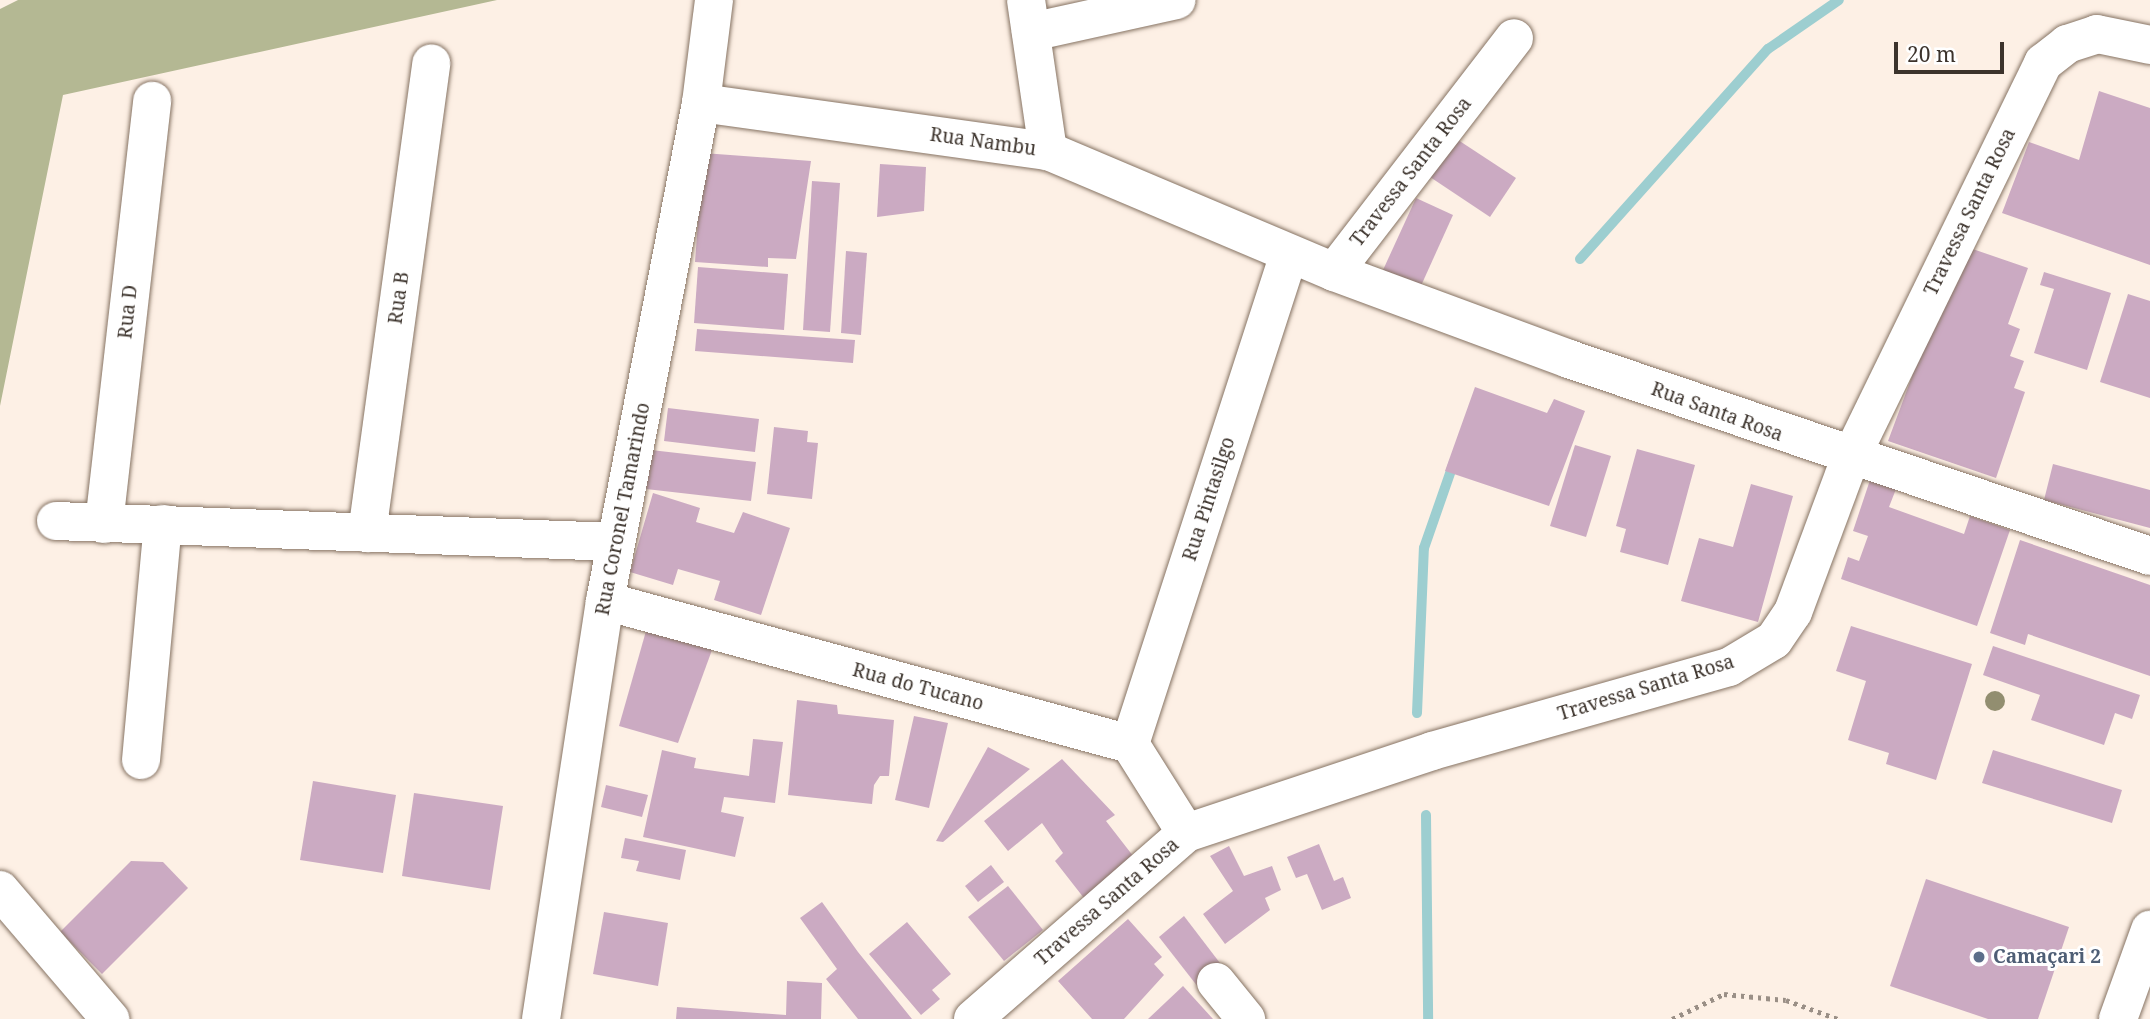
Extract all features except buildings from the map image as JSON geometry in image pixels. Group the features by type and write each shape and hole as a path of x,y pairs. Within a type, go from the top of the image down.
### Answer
{"street":[{"name":"Rua Coronel Tamarindo","path":"541,1019 605,601 701,103 714,0"},
{"path":"1048,150 1029,16 1177,0"},
{"name":"Travessa Santa Rosa","path":"973,1019 1186,833 1433,751 1729,667 1774,640 1793,612 1850,459 2043,64 2067,44 2097,34 2150,45"},
{"name":"Travessa Santa Rosa","path":"1334,272 1514,38"},
{"name":"Rua B","path":"368,533 431,63"},
{"name":"Rua D","path":"104,524 152,101"},
{"name":"Rua Nambu","path":"701,103 1048,150 1289,254"},
{"name":"Rua Santa Rosa","path":"1289,254 1850,459 2150,556"},
{"name":"Rua Pintasilgo","path":"1130,744 1289,254"},
{"path":"57,521 616,542"},
{"path":"142,760 163,524"},
{"name":"Rua do Tucano","path":"605,601 1130,744"},
{"path":"1130,744 1186,833"},
{"path":"0,890 110,1019"},
{"path":"2118,1019 2150,930"},
{"path":"1216,982 1246,1019"}],"path":[{"path":"1672,1019 1724,995 1786,1000 1838,1019"}],"green space":[{"path":"18,0 497,0 63,95 0,406 0,9"}],"waterway":[{"path":"1580,259 1768,49 1839,0"},
{"path":"1417,713 1424,548 1454,462"},
{"path":"1426,815 1428,1019"}],"place":[{"name":"Camaçari 2","path":"1979,957"}]}
